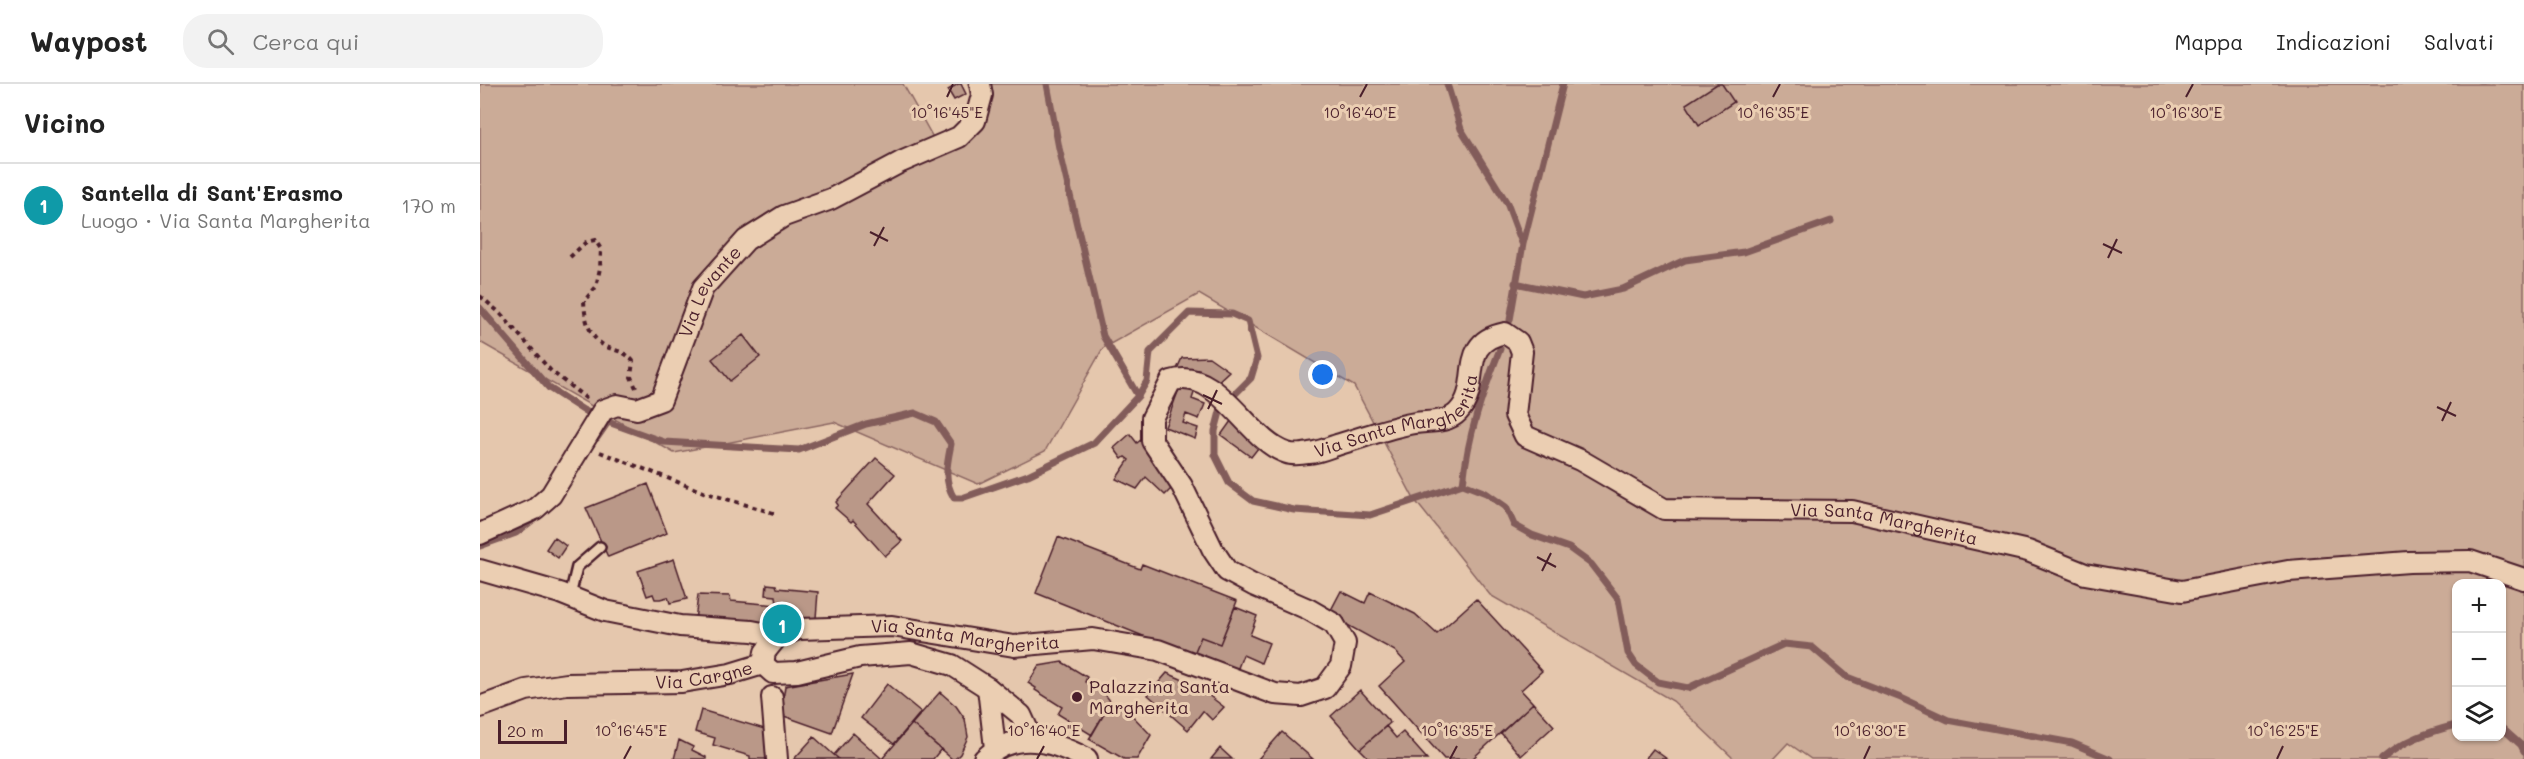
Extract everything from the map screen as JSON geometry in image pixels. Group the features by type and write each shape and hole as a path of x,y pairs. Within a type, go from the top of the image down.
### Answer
{"street":[{"name":"Via Levante","path":"668,387 685,332 703,288 746,240 784,216 831,199 901,162 959,137 975,121 982,95 980,84"},
{"name":"Via Santa Margherita","path":"778,636 799,629 892,626 1014,646 1093,639 1158,650 1275,694 1300,696 1324,688 1341,666 1345,643 1334,624 1308,609 1252,585 1227,571 1213,550 1182,486 1152,441 1152,418 1172,381 1183,377 1201,383 1212,390 1266,441 1287,453 1311,453 1413,424 1442,421 1458,413 1467,398 1471,367 1478,345 1491,336 1505,333 1518,342 1522,352 1515,416 1525,436 1580,460 1664,509 1852,511 2028,551 2085,574 2182,591 2288,571 2409,562 2470,561 2524,579"},
{"path":"480,534 535,509 551,495 589,445 603,410 617,405 637,409 661,400 668,387"},
{"path":"480,570 570,596 605,611 634,618 680,626 752,631 778,636 765,652 763,664"},
{"name":"Via Cargne","path":"480,707 526,690 567,684 682,682 730,674 763,664 773,673 797,672 860,657 911,653 952,665 988,688 1021,715 1032,739"},
{"path":"988,688 989,754 1032,739 1059,745 1087,759"},
{"path":"772,697 777,759"}],"lane":[{"path":"570,596 577,567 600,547"}],"path":[{"path":"570,258 586,242 595,240 601,249 596,287 584,302 585,317 591,335 610,348 624,351 633,361 631,377 636,389 648,399 668,387"},
{"path":"480,296 500,313 551,372 603,410"},
{"path":"589,445 706,493 777,514"}],"shaded area":[{"path":"480,84 903,84 935,141 961,130 977,99 968,84 2524,84 2524,759 1811,759 1788,743 1773,759 1734,759 1673,701 1490,595 1414,499 1354,386 1199,294 1103,348 1045,451 978,484 834,422 674,453 480,342"}],"building":[{"path":"961,84 966,94 954,100 948,90"},
{"path":"1717,84 1722,84 1734,102 1699,125 1686,104"},
{"path":"743,335 760,357 730,381 712,359"},
{"path":"1209,357 1229,371 1214,385 1195,370 1193,374 1177,369 1182,358"},
{"path":"1180,386 1195,390 1192,399 1205,404 1199,419 1186,414 1183,423 1198,428 1195,439 1165,427"},
{"path":"1231,421 1262,443 1251,457 1221,435"},
{"path":"1130,434 1137,443 1143,438 1177,483 1165,495 1146,477 1137,489 1116,479 1129,460 1125,457 1122,459 1114,448"},
{"path":"876,458 895,474 868,504 902,541 885,556 853,520 851,522 835,508 838,505 836,502"},
{"path":"648,484 667,533 608,557 586,508"},
{"path":"554,537 566,546 558,558 546,549"},
{"path":"1058,537 1140,569 1142,564 1237,601 1220,644 1201,637 1193,656 1036,593"},
{"path":"674,559 687,599 670,603 668,597 655,599 653,594 647,596 638,571"},
{"path":"767,584 776,585 777,588 818,592 816,618 797,622 777,620 777,627 695,621 698,595 730,596 731,601 777,605 776,596 766,595"},
{"path":"1341,591 1365,603 1370,592 1415,614 1437,634 1476,599 1542,671 1521,690 1533,703 1472,759 1444,759 1379,686 1405,662 1395,651 1342,622 1344,619 1330,612"},
{"path":"1235,607 1257,616 1250,635 1269,643 1261,663 1243,655 1236,673 1193,656 1201,637 1220,644"},
{"name":"Palazzina Santa Margherita","path":"1062,662 1087,677 1085,682 1104,693 1111,702 1092,735 1058,714 1062,707 1028,683 1039,666"},
{"path":"1167,673 1195,685 1224,707 1212,720 1203,711 1188,730 1148,695"},
{"path":"853,674 832,733 781,715 785,686"},
{"path":"887,684 921,712 894,744 861,718"},
{"path":"1360,690 1390,723 1360,749 1331,716"},
{"path":"940,692 956,706 965,719 968,737 955,759 952,759 912,724"},
{"path":"1111,702 1129,712 1151,735 1137,759 1124,759 1089,739"},
{"path":"1533,703 1554,726 1521,756 1501,733"},
{"path":"701,710 768,730 771,759 750,759 750,756 713,745 715,738 695,732"},
{"path":"912,724 941,749 933,759 882,759"},
{"path":"1386,726 1396,738 1403,732 1427,759 1370,759 1360,749"},
{"path":"1282,732 1313,759 1258,759"},
{"path":"853,733 882,759 839,759 834,755"},
{"path":"814,737 834,755 839,759 794,759"},
{"path":"679,740 693,747 692,750 706,759 674,759"},
{"path":"1220,748 1232,759 1211,759"},
{"path":"1653,749 1667,759 1645,759"}],"waterway":[{"path":"1047,84 1059,148 1103,336 1138,396"},
{"path":"1447,84 1461,129 1507,203 1522,243"},
{"path":"1510,320 1523,244 1563,84"},
{"path":"1515,283 1583,297 1623,289 1685,260 1744,252 1831,221"},
{"path":"480,308 549,388 583,410 608,422 664,442 799,450 866,424 915,413 936,422 951,444 947,478 954,498 962,498 1028,475 1094,443 1138,396 1147,381 1150,352 1189,313 1232,314 1248,321 1257,358 1251,378 1221,408 1215,431 1215,455 1229,483 1253,501 1294,510 1370,515 1463,484 1486,493 1506,507 1514,525 1532,535 1569,548 1591,564 1618,599 1628,653 1636,665 1658,682 1688,688 1784,644 1812,647 1847,677 1901,698 1948,720 2072,743 2110,759"},
{"path":"1463,484 1468,448 1477,415 1500,349"},
{"path":"597,438 608,422"},
{"path":"480,546 516,533 538,516"},
{"path":"2382,759 2417,738 2452,726"},
{"path":"2506,732 2521,745 2524,751"}],"place":[{"name":"Santella di Sant'Erasmo","path":"782,624"},
{"name":"Palazzina Santa Margherita","path":"1077,697"}]}
